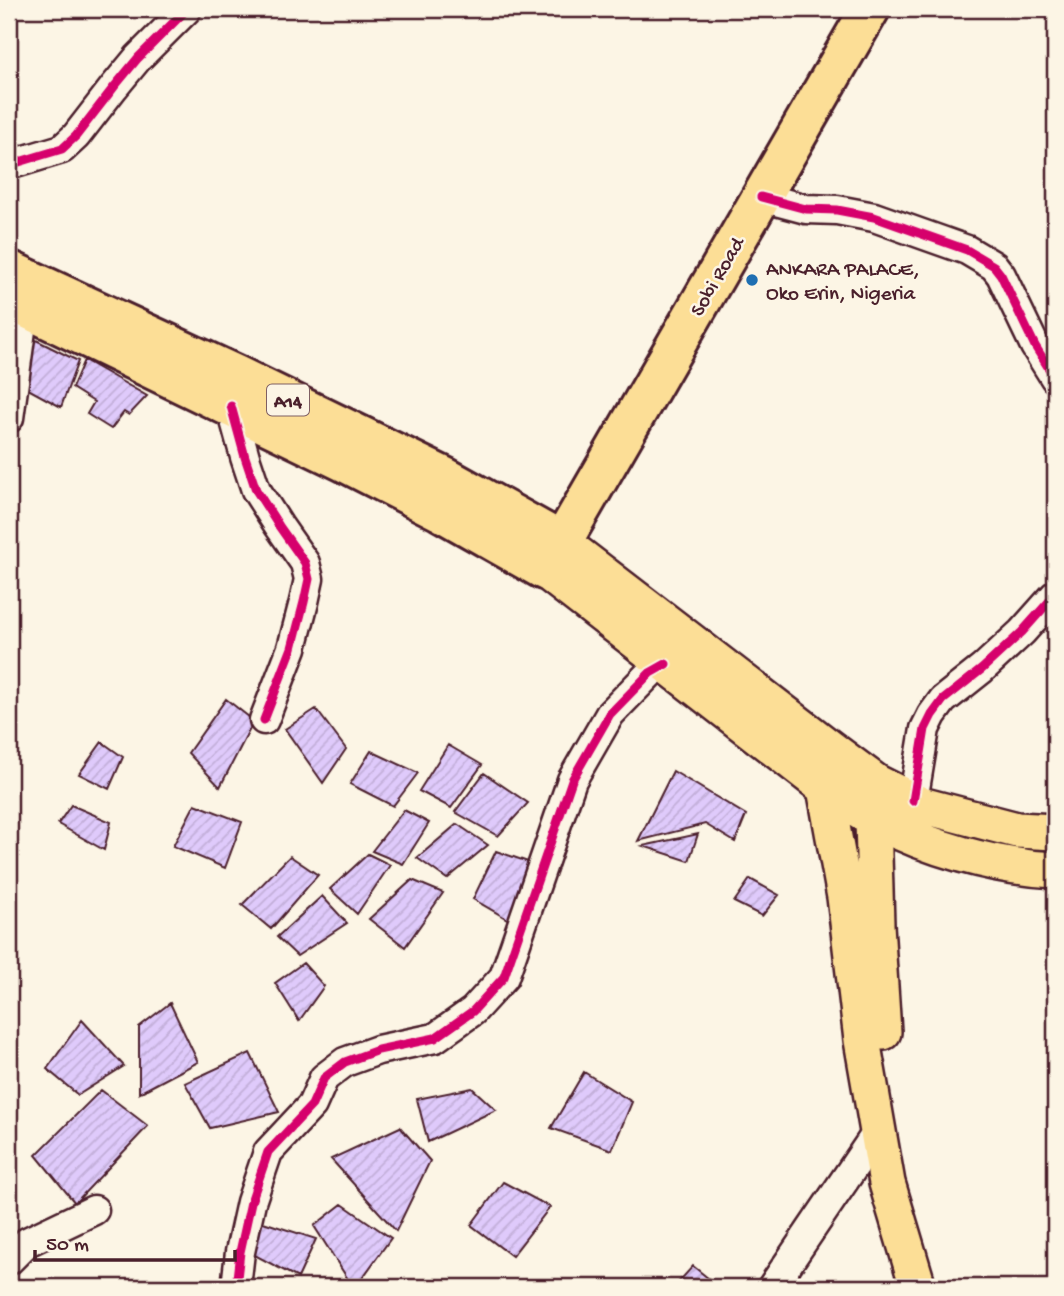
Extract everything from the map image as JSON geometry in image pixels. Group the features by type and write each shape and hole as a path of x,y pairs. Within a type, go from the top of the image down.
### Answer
{"highway":[{"name":"Sobi Road","path":"553,556 870,9"},
{"name":"A14","path":"9,270 236,375 445,477 553,556"},
{"name":"A14","path":"16,304 231,406 440,511 553,556"}],"main road":[{"path":"553,556 666,664 825,788 873,820 950,852 1032,869 1055,870"},
{"path":"553,556 877,783 921,805 1017,830 1055,832"},
{"path":"830,748 825,788 845,897 862,1040 887,1183 918,1287"},
{"path":"877,783 873,820 876,925 884,1037 909,1178 940,1287"}],"street":[{"path":"9,165 62,149 76,136 138,58 187,9"},
{"path":"761,197 806,209 874,217 967,250 994,266 1001,275 1035,346 1055,378"},
{"path":"9,418 16,304"},
{"path":"231,406 256,489 305,563 309,579 292,648 264,720"},
{"path":"913,801 925,729 932,715 943,701 1022,632 1055,595"},
{"path":"236,1287 240,1251 251,1202 268,1152 312,1105 324,1078 345,1062 379,1050 435,1038 473,1011 504,977 572,780 610,714 650,673 666,664"},
{"path":"772,1287 878,1131"},
{"path":"9,1260 27,1242 94,1210"}],"building":[{"path":"32,338 78,361 61,407 17,383"},
{"path":"84,360 147,396 129,415 124,412 111,429 87,414 94,402 72,388"},
{"path":"226,699 254,721 220,787 188,753"},
{"path":"316,709 346,749 323,783 285,729"},
{"path":"102,742 123,757 109,789 79,774"},
{"path":"448,745 482,765 451,808 419,791"},
{"path":"371,751 418,773 393,806 350,784"},
{"path":"673,771 746,815 735,842 705,824 638,841"},
{"path":"484,773 528,803 498,836 455,812"},
{"path":"195,804 242,822 225,868 173,846"},
{"path":"71,805 111,822 104,850 58,824"},
{"path":"404,810 429,823 403,864 372,851"},
{"path":"457,824 488,845 447,879 417,858"},
{"path":"698,834 689,861 643,846"},
{"path":"496,851 537,865 516,924 473,899"},
{"path":"368,854 390,865 357,914 330,889"},
{"path":"290,856 318,875 271,929 242,905"},
{"path":"750,879 779,895 762,916 734,902"},
{"path":"412,880 443,893 405,947 369,919"},
{"path":"322,896 347,923 297,956 277,937"},
{"path":"303,963 324,986 299,1021 275,983"},
{"path":"170,1003 198,1062 139,1093 139,1027"},
{"path":"82,1020 124,1066 78,1095 47,1069"},
{"path":"250,1053 279,1112 210,1128 185,1083"},
{"path":"584,1072 632,1102 612,1150 551,1128"},
{"path":"472,1088 496,1110 428,1142 417,1099"},
{"path":"101,1090 148,1126 75,1203 36,1155"},
{"path":"400,1127 430,1161 396,1231 331,1159"},
{"path":"503,1182 550,1207 512,1256 471,1225"},
{"path":"342,1204 391,1238 356,1287 353,1287 314,1226"},
{"path":"260,1221 316,1239 298,1278 247,1251"},
{"path":"693,1266 719,1287 674,1287"}],"cycle path":[{"path":"9,165 62,149 76,136 138,58 187,9"},
{"path":"761,197 806,209 837,210 874,217 967,250 994,266 1001,275 1035,346 1055,378"},
{"path":"231,406 256,490 305,563 309,579 292,648 264,720"},
{"path":"913,801 925,729 932,715 943,700 1022,632 1055,595"},
{"path":"236,1287 240,1252 251,1202 268,1152 312,1105 324,1078 345,1062 378,1050 435,1038 473,1011 504,977 572,780 610,714 650,673 666,664"}],"place":[{"name":"ANKARA PALACE, Oko Erin, Nigeria","path":"752,280"}]}
